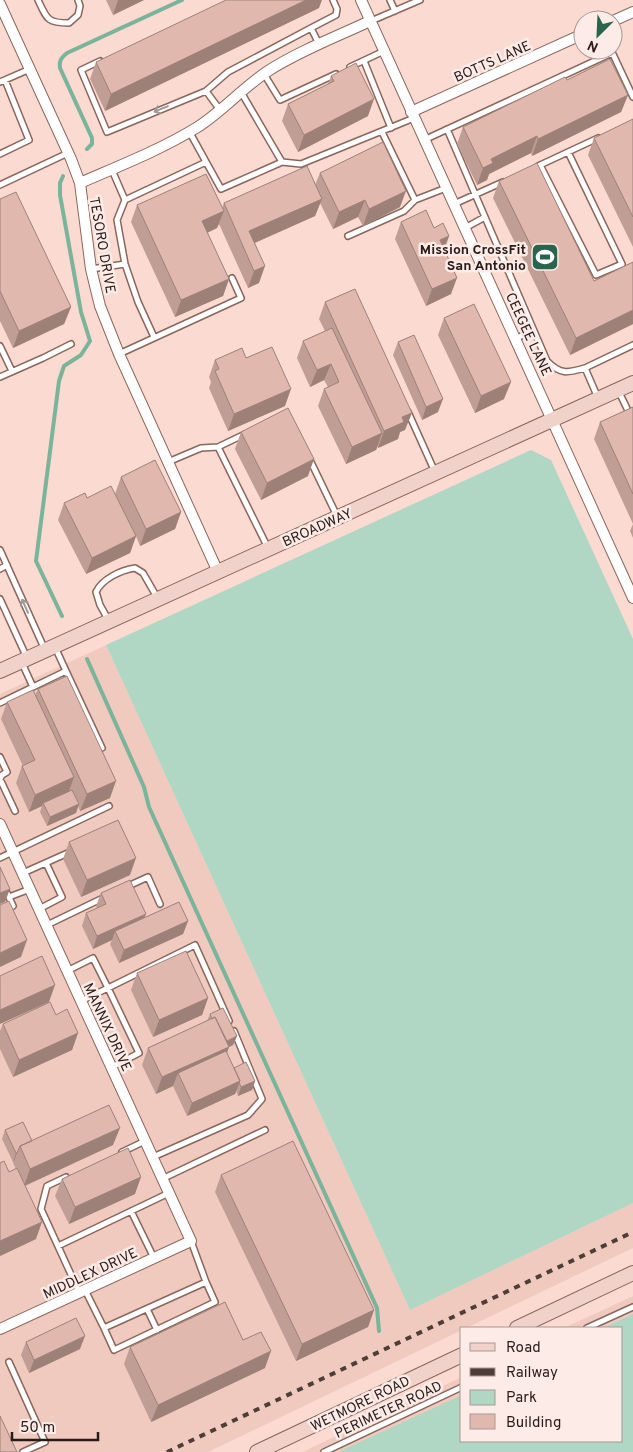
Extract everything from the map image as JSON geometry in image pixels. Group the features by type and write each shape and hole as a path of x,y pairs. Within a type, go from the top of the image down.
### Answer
{"main road":[{"name":"BROADWAY","path":"0,671 633,383"},
{"path":"519,1327 633,1273"},
{"name":"WETMORE ROAD","path":"258,1452 460,1355"}],"street":[{"name":"CEEGEE LANE","path":"361,0 633,598"},
{"name":"TESORO DRIVE","path":"0,4 80,183 91,269 100,306 119,354 218,572"},
{"path":"80,183 189,131 220,110 264,74 293,57 370,21"},
{"name":"BOTTS LANE","path":"413,115 573,39"},
{"name":"MANNIX DRIVE","path":"0,824 191,1241"},
{"name":"MIDDLEX DRIVE","path":"0,1329 191,1241"}],"lane":[{"path":"38,0 46,17 56,23 69,23 78,15 80,6 78,0"},
{"path":"108,58 81,70 107,132 206,91 228,72 336,15 337,9 332,0"},
{"path":"390,0 395,11"},
{"path":"370,21 420,0"},
{"path":"311,28 319,45"},
{"path":"347,68 384,51"},
{"path":"424,140 595,60"},
{"path":"616,60 633,97"},
{"path":"364,61 391,128"},
{"path":"0,154 29,140 2,81 30,69"},
{"path":"264,74 280,100 339,72"},
{"path":"206,91 220,110"},
{"path":"240,92 282,162"},
{"path":"189,131 220,189 282,162 301,164 382,132 413,115"},
{"path":"447,129 547,361 554,368 567,373 585,368 633,345"},
{"path":"382,132 415,200"},
{"path":"532,168 601,137"},
{"path":"540,164 596,275 622,264 568,152"},
{"path":"0,185 68,153"},
{"path":"154,337 138,302 125,264 117,220 125,200 206,162"},
{"path":"112,169 125,200"},
{"path":"454,204 508,180"},
{"path":"348,236 404,211 415,200 446,188"},
{"path":"465,228 486,217"},
{"path":"91,269 125,264"},
{"path":"119,354 241,298 232,278"},
{"path":"516,338 534,331"},
{"path":"0,377 70,344"},
{"path":"0,346 12,371"},
{"path":"585,368 598,399"},
{"path":"618,390 633,421"},
{"path":"404,403 436,473"},
{"path":"168,462 201,448 218,447 253,430"},
{"path":"218,447 268,549"},
{"path":"305,448 338,517"},
{"path":"0,550 50,648 66,671 102,748"},
{"path":"0,569 7,566"},
{"path":"109,622 96,592 99,585 125,570 135,568 143,573 158,599"},
{"path":"0,599 33,687"},
{"path":"0,703 66,671"},
{"path":"0,757 8,772 2,775 0,779 2,787 15,811"},
{"path":"0,858 109,806"},
{"path":"22,873 78,848"},
{"path":"39,909 62,897 46,863"},
{"path":"121,889 148,877 160,904"},
{"path":"0,878 13,906 0,913"},
{"path":"9,897 30,889"},
{"path":"46,925 112,894"},
{"path":"81,1001 195,945 220,998 262,1099 248,1115 153,1157"},
{"path":"67,970 93,958 139,1053"},
{"path":"111,1067 147,1049"},
{"path":"162,1179 265,1130"},
{"path":"118,1154 145,1141"},
{"path":"73,1174 47,1186 41,1209 58,1246 104,1328 114,1350 216,1302 206,1282 191,1241"},
{"path":"58,1246 169,1193"},
{"path":"131,1211 154,1258"},
{"path":"104,1328 206,1282"},
{"path":"589,1327 633,1307"},
{"path":"147,1309 157,1330"},
{"path":"8,1362 46,1442 23,1452"},
{"name":"PERIMETER ROAD","path":"324,1452 460,1388"}],"shaded area":[{"path":"106,645 410,1310 633,1203 633,1248 468,1327 460,1327 460,1331 208,1452 0,1452 0,694"},
{"path":"633,1296 633,1452 302,1452 460,1378 460,1442 623,1442 623,1327 566,1327"}],"green space":[{"path":"531,450 551,460 633,639 633,1203 410,1310 106,645"},
{"path":"633,1314 633,1452 338,1452 460,1396 460,1442 623,1442 623,1327 605,1327"}],"building":[{"path":"226,0 306,0 111,94 96,62"},
{"path":"610,60 628,95 538,139 537,136 491,159 493,163 483,168 463,127 565,77 567,80"},
{"path":"356,63 374,99 304,135 288,104 334,81 331,76"},
{"path":"633,119 633,217 594,138"},
{"path":"383,142 406,191 369,209 365,200 339,212 320,173"},
{"path":"537,163 594,281 633,262 633,310 576,338 499,181"},
{"path":"307,166 322,199 249,231 265,266 254,271 224,203"},
{"path":"206,174 224,211 202,221 229,279 181,300 137,205"},
{"path":"16,192 71,307 19,331 0,291 0,199"},
{"path":"426,210 434,228 443,223 449,236 440,240 457,278 432,289 401,222"},
{"path":"355,289 412,413 402,417 404,422 384,431 325,302"},
{"path":"474,304 511,382 481,396 444,318"},
{"path":"332,328 382,433 352,447 324,389 339,382 331,364 317,370 303,341"},
{"path":"414,335 443,399 426,407 398,342"},
{"path":"272,347 291,389 234,414 215,371 219,369 215,360 242,348 246,358"},
{"path":"633,407 633,494 600,422"},
{"path":"288,408 314,459 267,483 241,432"},
{"path":"155,460 181,512 146,529 121,477"},
{"path":"111,486 136,536 92,558 64,503 85,493 87,498"},
{"path":"67,676 116,781 87,794 38,689"},
{"path":"33,690 74,777 35,795 22,766 35,760 7,702"},
{"path":"72,790 79,804 50,817 43,803"},
{"path":"118,820 136,858 87,880 69,842"},
{"path":"0,867 10,889 0,893"},
{"path":"130,880 146,914 97,936 86,913 106,904 101,893"},
{"path":"9,901 27,940 0,953 0,905"},
{"path":"179,902 188,921 124,950 115,931"},
{"path":"186,951 208,998 159,1020 137,973"},
{"path":"42,956 55,985 0,1010 0,976"},
{"path":"50,1002 56,1015 67,1009 78,1033 19,1060 3,1024"},
{"path":"223,1008 237,1036 227,1041 215,1017 212,1019 210,1014"},
{"path":"215,1017 229,1047 162,1077 148,1048"},
{"path":"226,1051 240,1081 192,1103 178,1073"},
{"path":"246,1062 255,1081 241,1087 234,1068"},
{"path":"109,1105 120,1128 30,1169 20,1146"},
{"path":"23,1122 32,1141 20,1146 16,1153 5,1130"},
{"path":"293,1141 374,1310 302,1344 221,1175"},
{"path":"128,1148 141,1177 75,1207 62,1179"},
{"path":"4,1161 9,1172 17,1168 42,1222 0,1241 0,1163"},
{"path":"225,1302 243,1340 261,1332 271,1351 158,1405 130,1347"},
{"path":"76,1318 85,1336 34,1360 26,1342"},
{"path":"0,1416 17,1452 0,1452"}],"waterway":[{"path":"87,149 92,144 92,138 60,68 62,58 67,53 182,0"},
{"path":"62,616 36,561 59,381 64,366 81,355 90,341 81,312 60,195 60,183 63,176"},
{"path":"87,659 144,787 149,807 377,1308 379,1331"}],"railway":[{"path":"167,1452 633,1232"}],"place":[{"name":"Mission CrossFit San Antonio","path":"545,257"}]}
